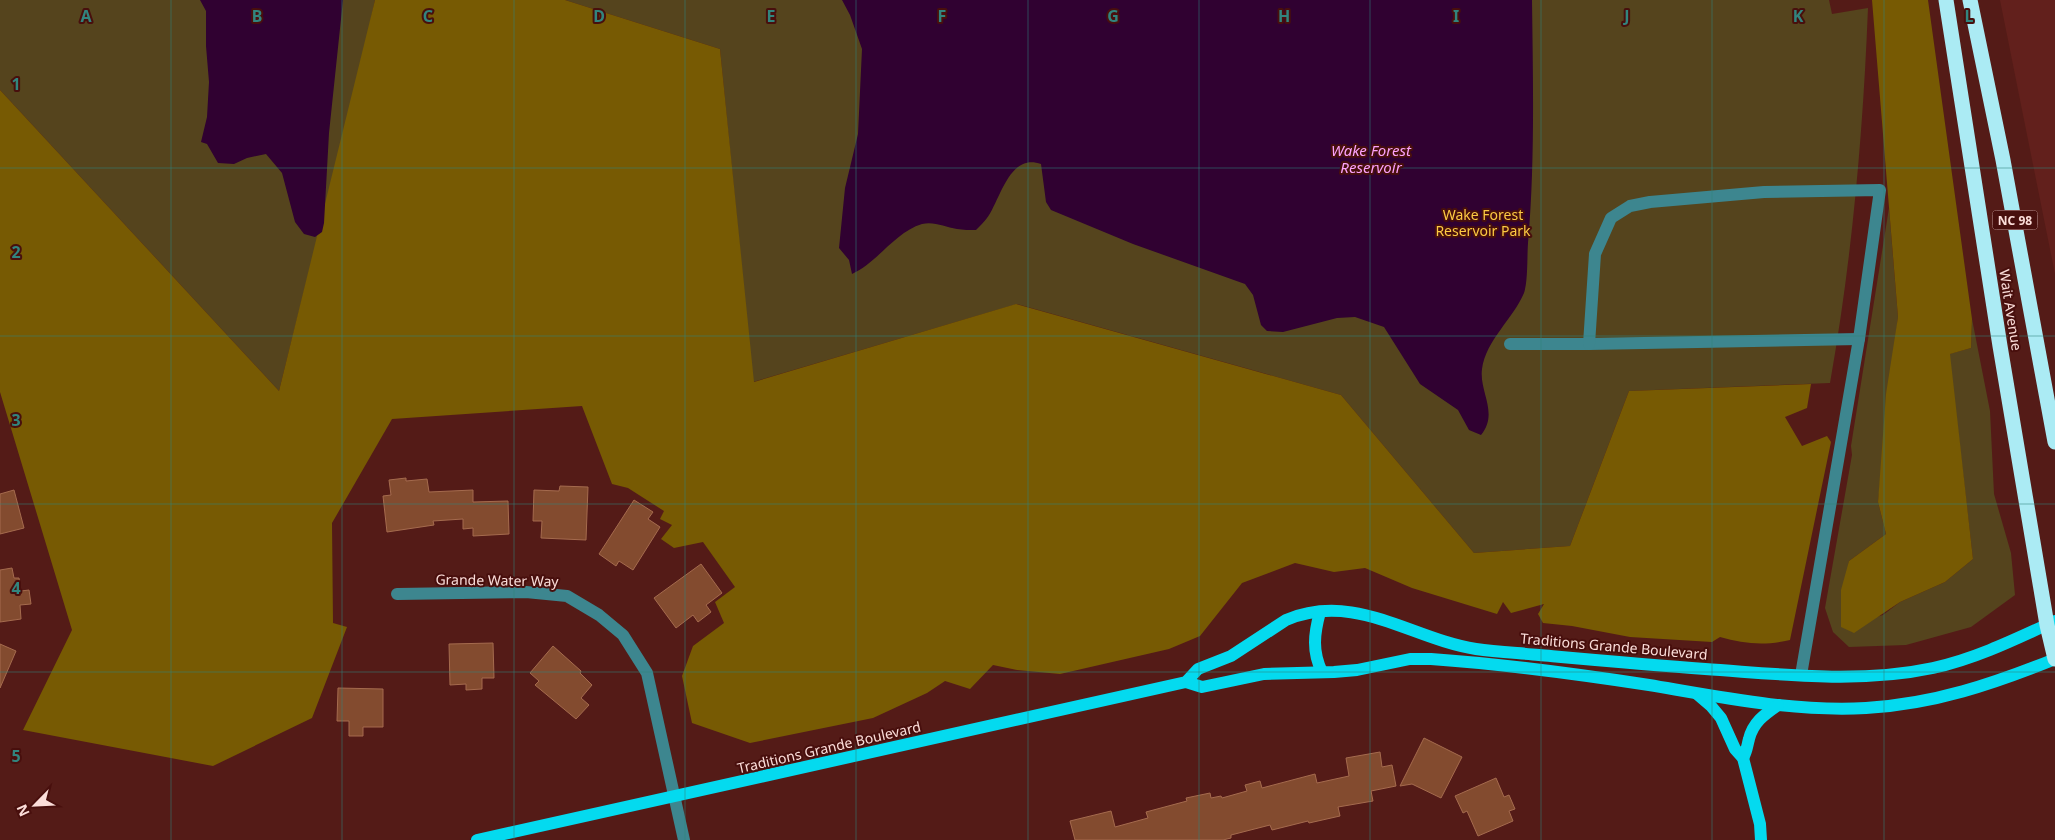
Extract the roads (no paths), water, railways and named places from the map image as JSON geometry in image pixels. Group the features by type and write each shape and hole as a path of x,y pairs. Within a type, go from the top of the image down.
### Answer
{"highway":[{"name":"Wait Avenue","path":"1946,0 2000,346 2051,623"},
{"name":"Wait Avenue","path":"1970,0 2003,160 2055,442"},
{"name":"NC 98","path":"2051,623 2055,659"}],"main road":[{"name":"Traditions Grande Boulevard","path":"1186,682 1198,669 1231,656 1286,620 1320,612 1345,611 1370,615 1436,638 1476,648 1609,662 1840,677 1931,668 1964,660 2051,623"},
{"path":"1320,612 1315,631 1314,650 1322,672"},
{"name":"Traditions Grande Boulevard","path":"477,840 1186,682 1202,687 1264,674 1356,670 1410,659 1432,658 1577,675 1778,705 1841,709 1914,703 1974,690 2055,659"},
{"path":"1695,693 1716,711 1727,728 1735,749 1744,758 1760,824 1761,840"},
{"path":"1744,758 1748,749 1750,734 1759,720 1778,705"}],"street":[{"path":"1589,344 1595,254 1611,218 1630,206 1650,202 1764,192 1880,190 1859,339 1801,675"},
{"path":"1510,344 1859,339"},
{"name":"Grande Water Way","path":"397,594 526,592 567,596 599,615 623,634 647,674 684,840"}],"water":[{"path":"200,0 343,0 329,133 324,223 322,232 315,237 304,234 295,222 282,173 266,154 247,158 234,164 218,163 207,144 201,142 207,117 209,82 206,11"},
{"name":"Wake Forest Reservoir","path":"842,0 1532,0 1533,152 1526,282 1524,293 1519,303 1494,339 1485,358 1482,378 1488,419 1481,435 1469,430 1458,410 1420,384 1384,327 1355,317 1337,318 1283,332 1267,331 1261,325 1253,295 1245,284 1133,244 1051,210 1046,202 1041,164 1030,162 1021,165 1013,171 987,218 976,230 957,229 931,223 922,224 903,233 870,262 852,274 849,260 839,248 845,188 858,134 862,49 850,15"}],"park label":[{"name":"Wake Forest Reservoir Park","path":"1483,222"}]}
